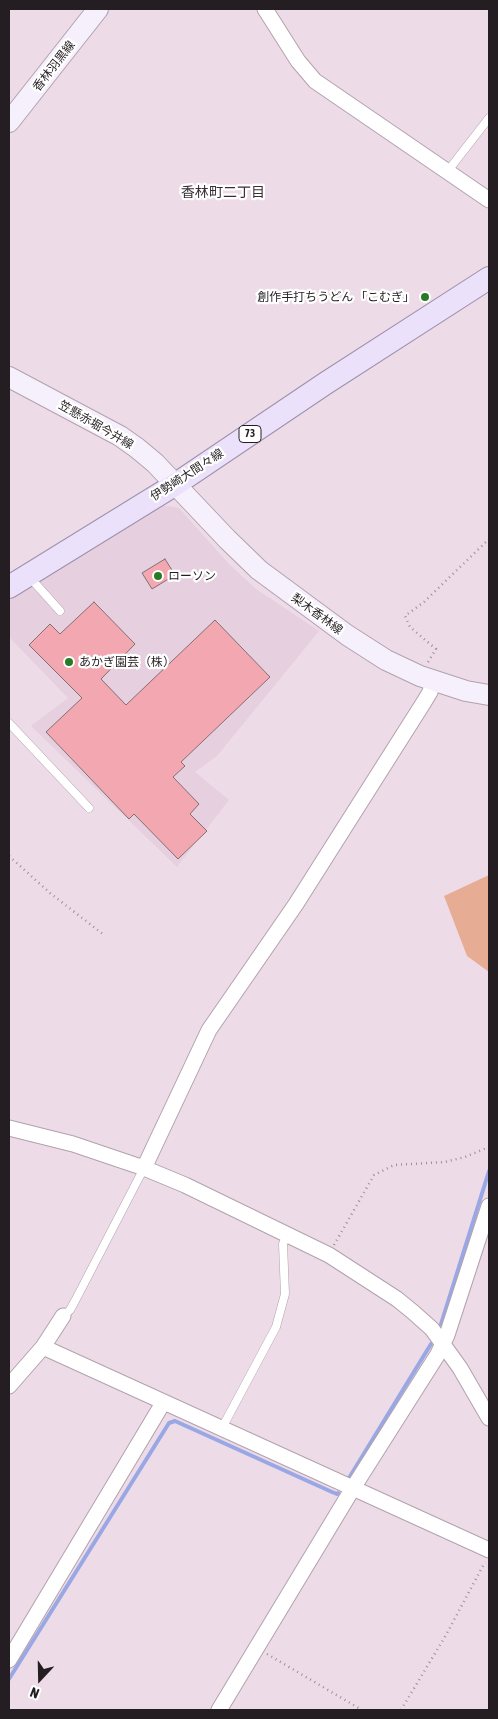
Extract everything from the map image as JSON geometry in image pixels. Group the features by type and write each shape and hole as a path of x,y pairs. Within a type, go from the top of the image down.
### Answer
{"main road":[{"name":"香林羽黒線","path":"9,122 98,9"},
{"name":"伊勢崎大間々線","path":"9,587 176,484 335,377 489,278"},
{"name":"笠懸赤堀今井線","path":"9,377 120,436 155,462 176,484"},
{"name":"梨木香林線","path":"176,484 246,558 284,590 347,635 386,660 427,679 466,691 489,695"}],"street":[{"path":"265,9 298,61 315,82 489,200"},
{"path":"144,1168 209,1030 296,904 424,702 430,692 427,679"},
{"path":"9,1128 67,1142 144,1168 186,1185 329,1255 397,1298 413,1312 443,1343 489,1418"},
{"path":"219,1710 353,1488 438,1354 489,1206"},
{"path":"9,1386 43,1347 63,1316"},
{"path":"43,1347 353,1488 487,1556"},
{"path":"9,1660 164,1403"}],"lane":[{"path":"447,172 489,118"},
{"path":"30,574 34,582 60,611"},
{"path":"9,723 89,808"},
{"path":"63,1316 70,1310 76,1300 144,1168"},
{"path":"222,1428 276,1327 285,1294 283,1244 287,1234"}],"path":[{"path":"427,679 436,649 410,627 405,616 424,602 489,539"},
{"path":"9,856 50,893 104,935"},
{"path":"329,1255 374,1175 394,1166 445,1162 465,1157 489,1147"},
{"path":"401,1710 446,1635 487,1556"},
{"path":"258,1648 362,1710"}],"shaded area":[{"path":"162,505 179,508 229,564 256,589 319,631 217,756 195,772 229,800 177,867 31,726 68,698 9,637 9,597"},
{"path":"489,875 489,972 467,956 444,896"}],"building":[{"path":"165,559 175,575 152,589 142,573"},
{"path":"94,602 135,644 101,679 126,705 215,620 270,677 181,762 185,766 173,777 199,804 190,814 207,831 178,859 134,814 129,819 46,732 82,698 29,645 50,624 60,634"}],"waterway":[{"path":"441,1324 489,1171"},
{"path":"349,1478 431,1344"},
{"path":"9,1679 169,1423 175,1421 332,1492 338,1493"}],"place":[{"name":"創作手打ちうどん 「こむぎ」","path":"425,297"},
{"name":"ローソン","path":"158,576"},
{"name":"あかぎ園芸（株）","path":"69,662"}],"district":[{"name":"香林町二丁目","path":"223,193"}]}
